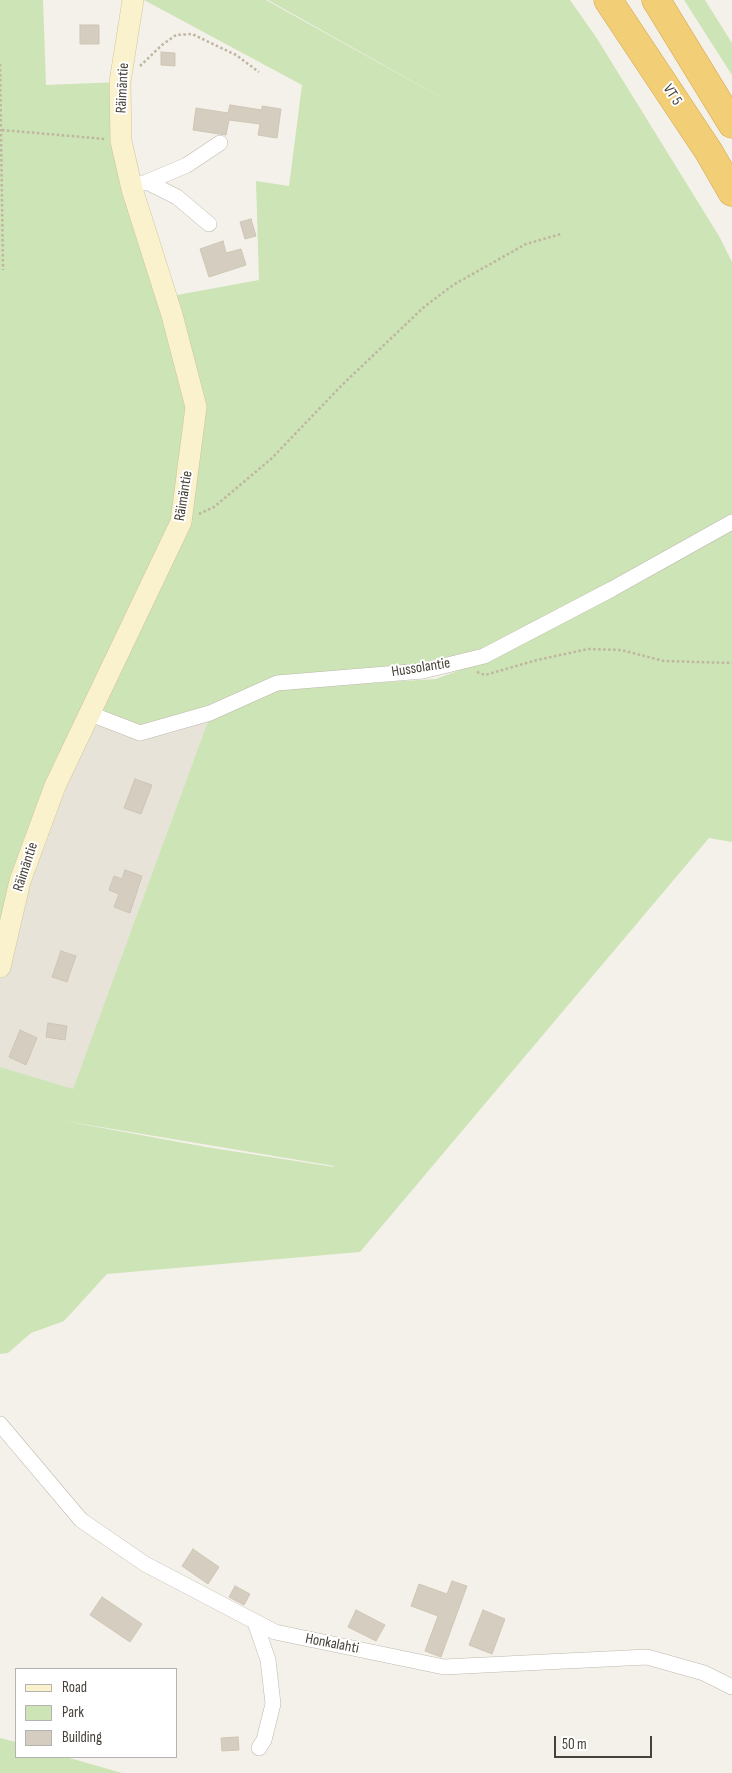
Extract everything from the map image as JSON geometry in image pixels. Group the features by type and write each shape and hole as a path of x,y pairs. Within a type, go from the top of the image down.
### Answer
{"highway":[{"name":"VT 5","path":"608,0 709,152 732,192"},
{"path":"656,0 732,124"}],"street":[{"name":"Räimäntie","path":"0,967 20,881 55,786 88,713 181,522 183,513 196,407 139,184 121,141 120,82 133,0"},
{"path":"139,184 186,165 220,143"},
{"path":"139,184 176,197 209,224"},
{"name":"Hussolantie","path":"88,713 140,734 210,714 277,683 423,671 484,656 732,522"},
{"name":"Honkalahti","path":"0,1424 81,1520 145,1564 275,1632 444,1667 647,1657 704,1674 732,1687"},
{"path":"255,1622 268,1660 274,1704 264,1740 259,1748"}],"path":[{"path":"123,68 136,70 162,45 176,35 192,34 236,56 259,72"},
{"path":"0,64 3,270"},
{"path":"2,130 121,141"},
{"path":"183,513 194,515 214,507 234,492 272,459 342,385 424,307 453,284 526,244 561,234"},
{"path":"455,663 484,675 537,660 588,649 621,650 664,661 732,663"}],"shaded area":[{"path":"86,719 208,721 73,1090 0,1067 0,967"}],"green space":[{"path":"0,0 43,0 46,85 120,82 121,141 166,297 259,280 256,181 289,186 302,85 144,0 266,0 478,118 268,0 570,0 596,37 719,236 732,262 732,521 484,656 277,683 140,733 88,713 0,967"},
{"path":"684,0 705,0 732,43 732,75"},
{"path":"732,527 732,842 709,838 360,1252 107,1274 64,1321 31,1333 8,1353 0,1354 0,1067 73,1089 208,721 277,689 436,679 486,660","holes":["59,1120 334,1166 206,1147"]},
{"path":"0,1738 15,1742 15,1758 70,1758 122,1773 0,1773"}],"building":[{"path":"80,25 99,25 99,44 80,44"},
{"path":"161,52 175,53 175,66 161,65"},
{"path":"230,105 262,110 262,106 281,109 277,138 258,135 260,124 229,120 226,135 193,130 196,108 228,113"},
{"path":"251,219 256,236 245,239 240,222"},
{"path":"223,241 226,253 241,249 246,265 209,277 200,249"},
{"path":"135,779 152,785 141,814 124,808"},
{"path":"125,870 142,876 130,913 114,907 119,894 109,890 114,876 122,879"},
{"path":"61,951 76,956 67,982 52,977"},
{"path":"48,1023 67,1026 65,1040 46,1037"},
{"path":"20,1030 37,1038 26,1065 9,1057"},
{"path":"193,1549 219,1567 208,1584 182,1566"},
{"path":"452,1581 467,1586 441,1657 425,1651 438,1616 411,1606 419,1584 447,1594"},
{"path":"235,1586 250,1594 244,1605 229,1597"},
{"path":"102,1597 142,1624 130,1642 90,1615"},
{"path":"356,1610 385,1625 376,1641 348,1627"},
{"path":"483,1610 505,1619 492,1654 469,1645"},
{"path":"238,1737 239,1750 222,1751 221,1738"}]}
